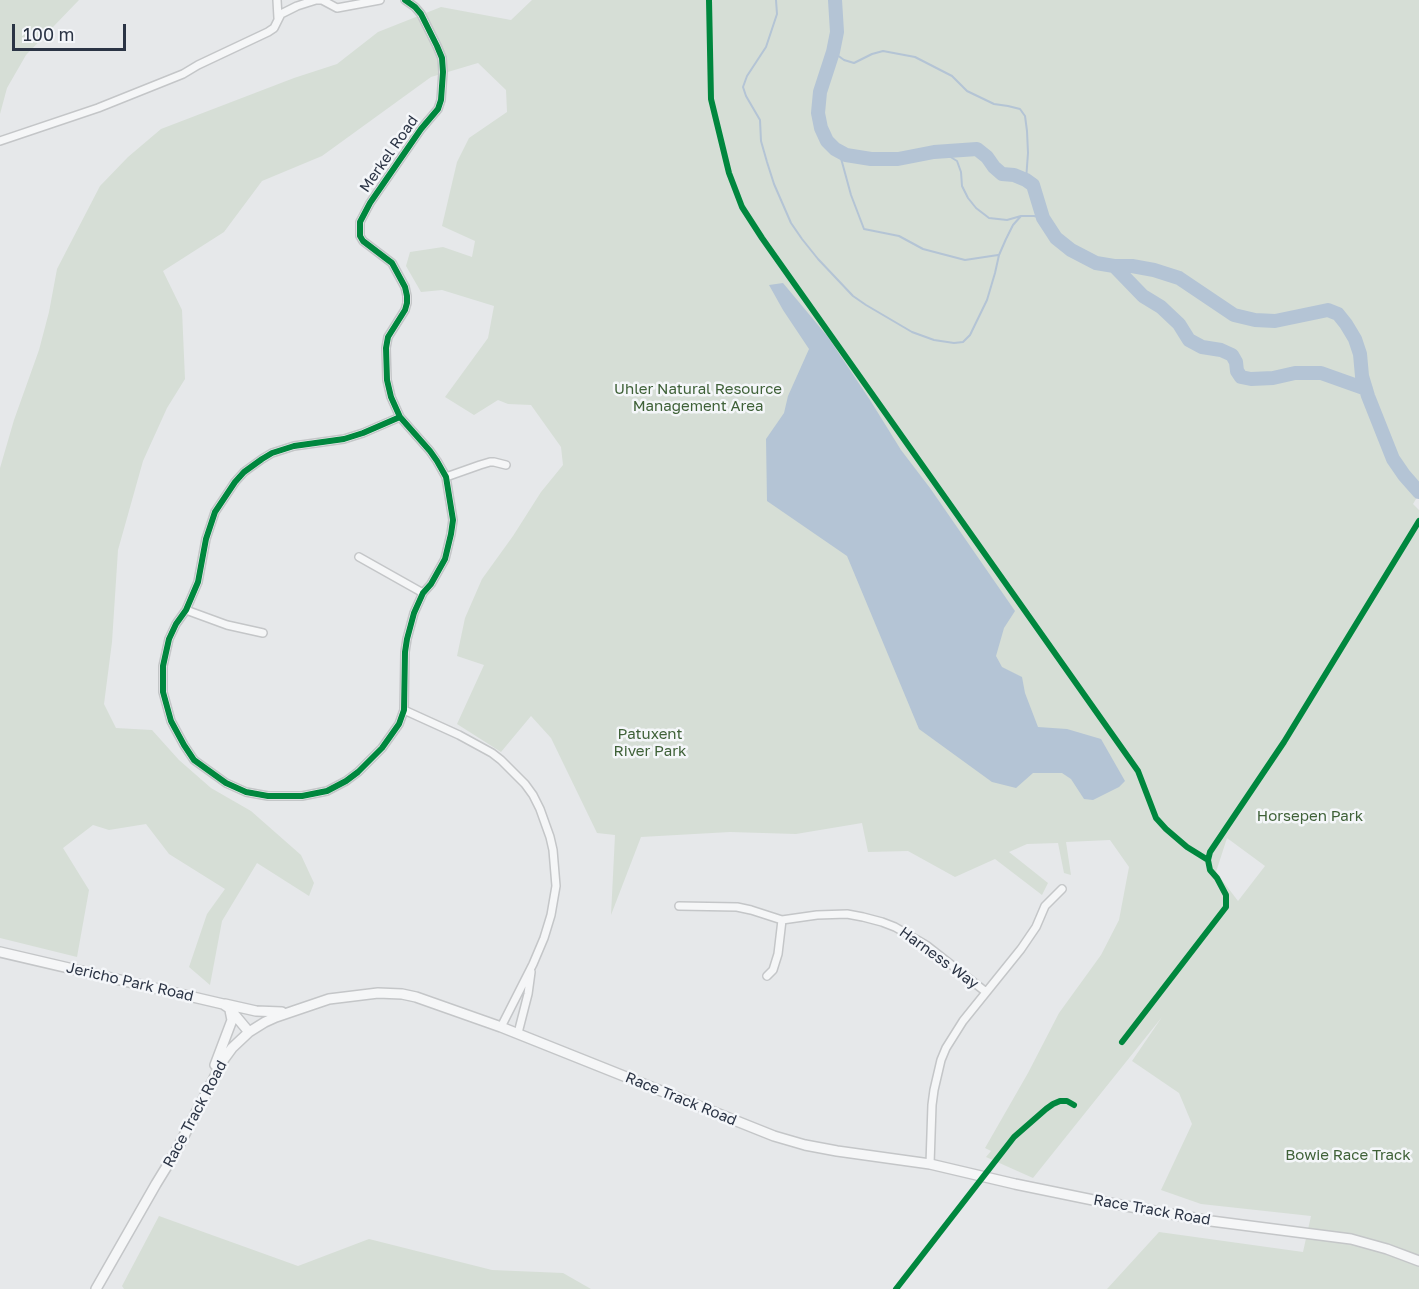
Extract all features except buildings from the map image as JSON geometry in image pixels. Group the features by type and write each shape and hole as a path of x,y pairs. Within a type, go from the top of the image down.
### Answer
{"street":[{"path":"0,141 156,86 268,32 277,24 277,0"},
{"path":"278,18 286,10 316,0 322,0 337,8 380,0"},
{"name":"Merkel Road","path":"400,417 391,397 387,380 386,348 388,337 405,310 407,296 402,280 392,263 363,241 360,236 360,222 370,203 421,129 438,109 441,100 442,58 421,14 405,0"},
{"path":"400,417 430,451 446,477 453,520 451,534 445,559 431,584 423,593 414,613 407,639 404,710 399,724 382,748 346,781 320,793 302,796 268,796 246,792 226,783 194,760 168,714 162,686 165,655 169,639 198,582 206,539 215,512 228,491 244,472 262,459 282,450 344,439 400,417"},
{"path":"446,477 490,462 506,465"},
{"path":"359,557 423,593"},
{"path":"186,609 228,625 263,633"},
{"path":"404,710 492,753 512,770 525,784 536,802 550,837 556,886 551,915 533,964 501,1026"},
{"path":"930,1164 932,1105 941,1059 952,1036 1036,927 1045,906 1062,888"},
{"name":"Harness Way","path":"679,906 737,908 782,920 817,915 848,915 882,922 926,945 986,992"},
{"path":"767,976 773,970 778,954 782,920"},
{"name":"Jericho Park Road","path":"0,952 226,1006 256,1011 293,1011"},
{"path":"518,1033 533,964"},
{"name":"Race Track Road","path":"96,1289 175,1153 232,1048 249,1032 265,1022 293,1011 329,999 378,993 416,997 501,1026 774,1136 805,1145 930,1164 1098,1201 1211,1221 1351,1239 1419,1261"},
{"path":"226,1006 249,1032"},
{"path":"214,1079 214,1069 232,1020 226,1006"}],"green space":[{"path":"0,0 79,0 26,55 7,88 0,114"},
{"path":"532,0 1419,0 1419,494 1413,504 1419,510 1419,1289 1107,1289 1159,1232 1303,1252 1311,1216 1201,1204 1161,1190 1192,1124 1179,1093 1132,1061 1162,1017 1033,1178 986,1157 991,1151 985,1148 1059,1013 1101,955 1119,920 1129,867 1110,840 1066,842 1071,875 1064,873 1058,843 1027,844 1009,852 1048,883 1042,895 995,859 955,877 908,851 868,852 862,823 796,834 730,832 641,837 611,915 615,835 597,833 551,738 531,716 501,752 457,724 484,665 457,656 465,618 482,579 541,492 563,465 561,447 531,405 508,404 498,400 474,415 445,397 488,338 494,306 442,290 421,292 406,266 410,252 443,247 472,257 475,241 442,226 457,162 469,138 507,112 506,90 478,63 431,77 322,156 262,181 224,232 163,271 182,310 185,379 167,408 143,461 118,550 112,642 104,704 116,728 152,730 179,760 211,788 251,811 301,855 314,883 309,896 257,863 222,921 210,985 189,967 207,914 225,889 169,854 146,824 109,830 93,825 63,848 89,890 77,957 0,938 0,468 39,350 57,269 100,186 128,157 161,129 337,64 378,32 441,7 511,20","holes":["1227,838 1265,866 1238,901 1216,872"]},
{"path":"159,1216 298,1266 369,1239 492,1270 563,1273 591,1289 124,1289 122,1286"}],"water":[{"path":"783,283 828,337 901,450 1015,611 1004,628 996,656 1002,667 1022,677 1025,693 1038,727 1067,729 1101,739 1125,781 1119,787 1093,800 1084,799 1071,779 1062,773 1033,773 1016,788 992,782 919,729 847,556 767,501 766,439 784,413 788,396 809,349 769,285"}],"waterway":[{"path":"776,0 777,14 766,47 747,76 743,87 760,120 761,141 767,162 791,223 818,259 853,296 912,332 934,340 963,342 970,335 987,300 999,255 1013,225 1021,216"},
{"path":"835,0 837,32 820,92 818,113 827,141 835,149 846,155 871,159 898,159 934,152 977,149 1002,174 1014,175 1033,185 1043,218 1056,238 1071,250 1096,263 1132,266 1179,278 1234,315 1255,320 1275,321 1328,310 1338,314 1355,339 1368,396 1393,459 1419,492"},
{"path":"833,52 844,60 854,63 883,51 915,57 952,76 967,91 994,104 1020,109 1025,116 1027,131 1026,180"},
{"path":"839,151 851,195 864,229 899,236 923,249 965,260 998,255"},
{"path":"934,152 957,161 962,186 968,198 989,218 1007,220 1021,216 1043,218"},
{"path":"1114,266 1143,296 1161,307 1179,324 1189,340 1202,347 1221,350 1232,355 1241,377 1273,378 1295,373 1321,373 1366,389"}],"cycle path":[{"path":"400,417 344,439 294,446 272,453 244,472 215,512 206,539 198,582 186,610 169,639 163,666 163,692 171,721 194,760 226,783 246,792 268,796 302,796 327,791 358,772 382,748 399,724 404,710 405,652 414,613 423,593 431,584 445,559 451,534 453,520 446,477 430,451 400,417 391,397 387,380 388,337 405,310 407,303 405,287 392,263 363,241 360,236 360,222 370,203 421,129 438,109 441,100 442,58 421,14 405,0"},
{"path":"709,0 711,99 729,173 742,207 1138,771 1156,818 1187,847 1208,860 1210,870 1226,895 1226,907 1122,1042"},
{"path":"1208,860 1210,852 1284,742 1419,521"},
{"path":"896,1289 1014,1137 1053,1104 1067,1101 1074,1105"}],"park label":[{"name":"Uhler Natural Resource Management Area","path":"698,398"},
{"name":"Patuxent River Park","path":"650,742"},
{"name":"Horsepen Park","path":"1310,816"},
{"name":"Bowie Race Track","path":"1348,1155"}]}
